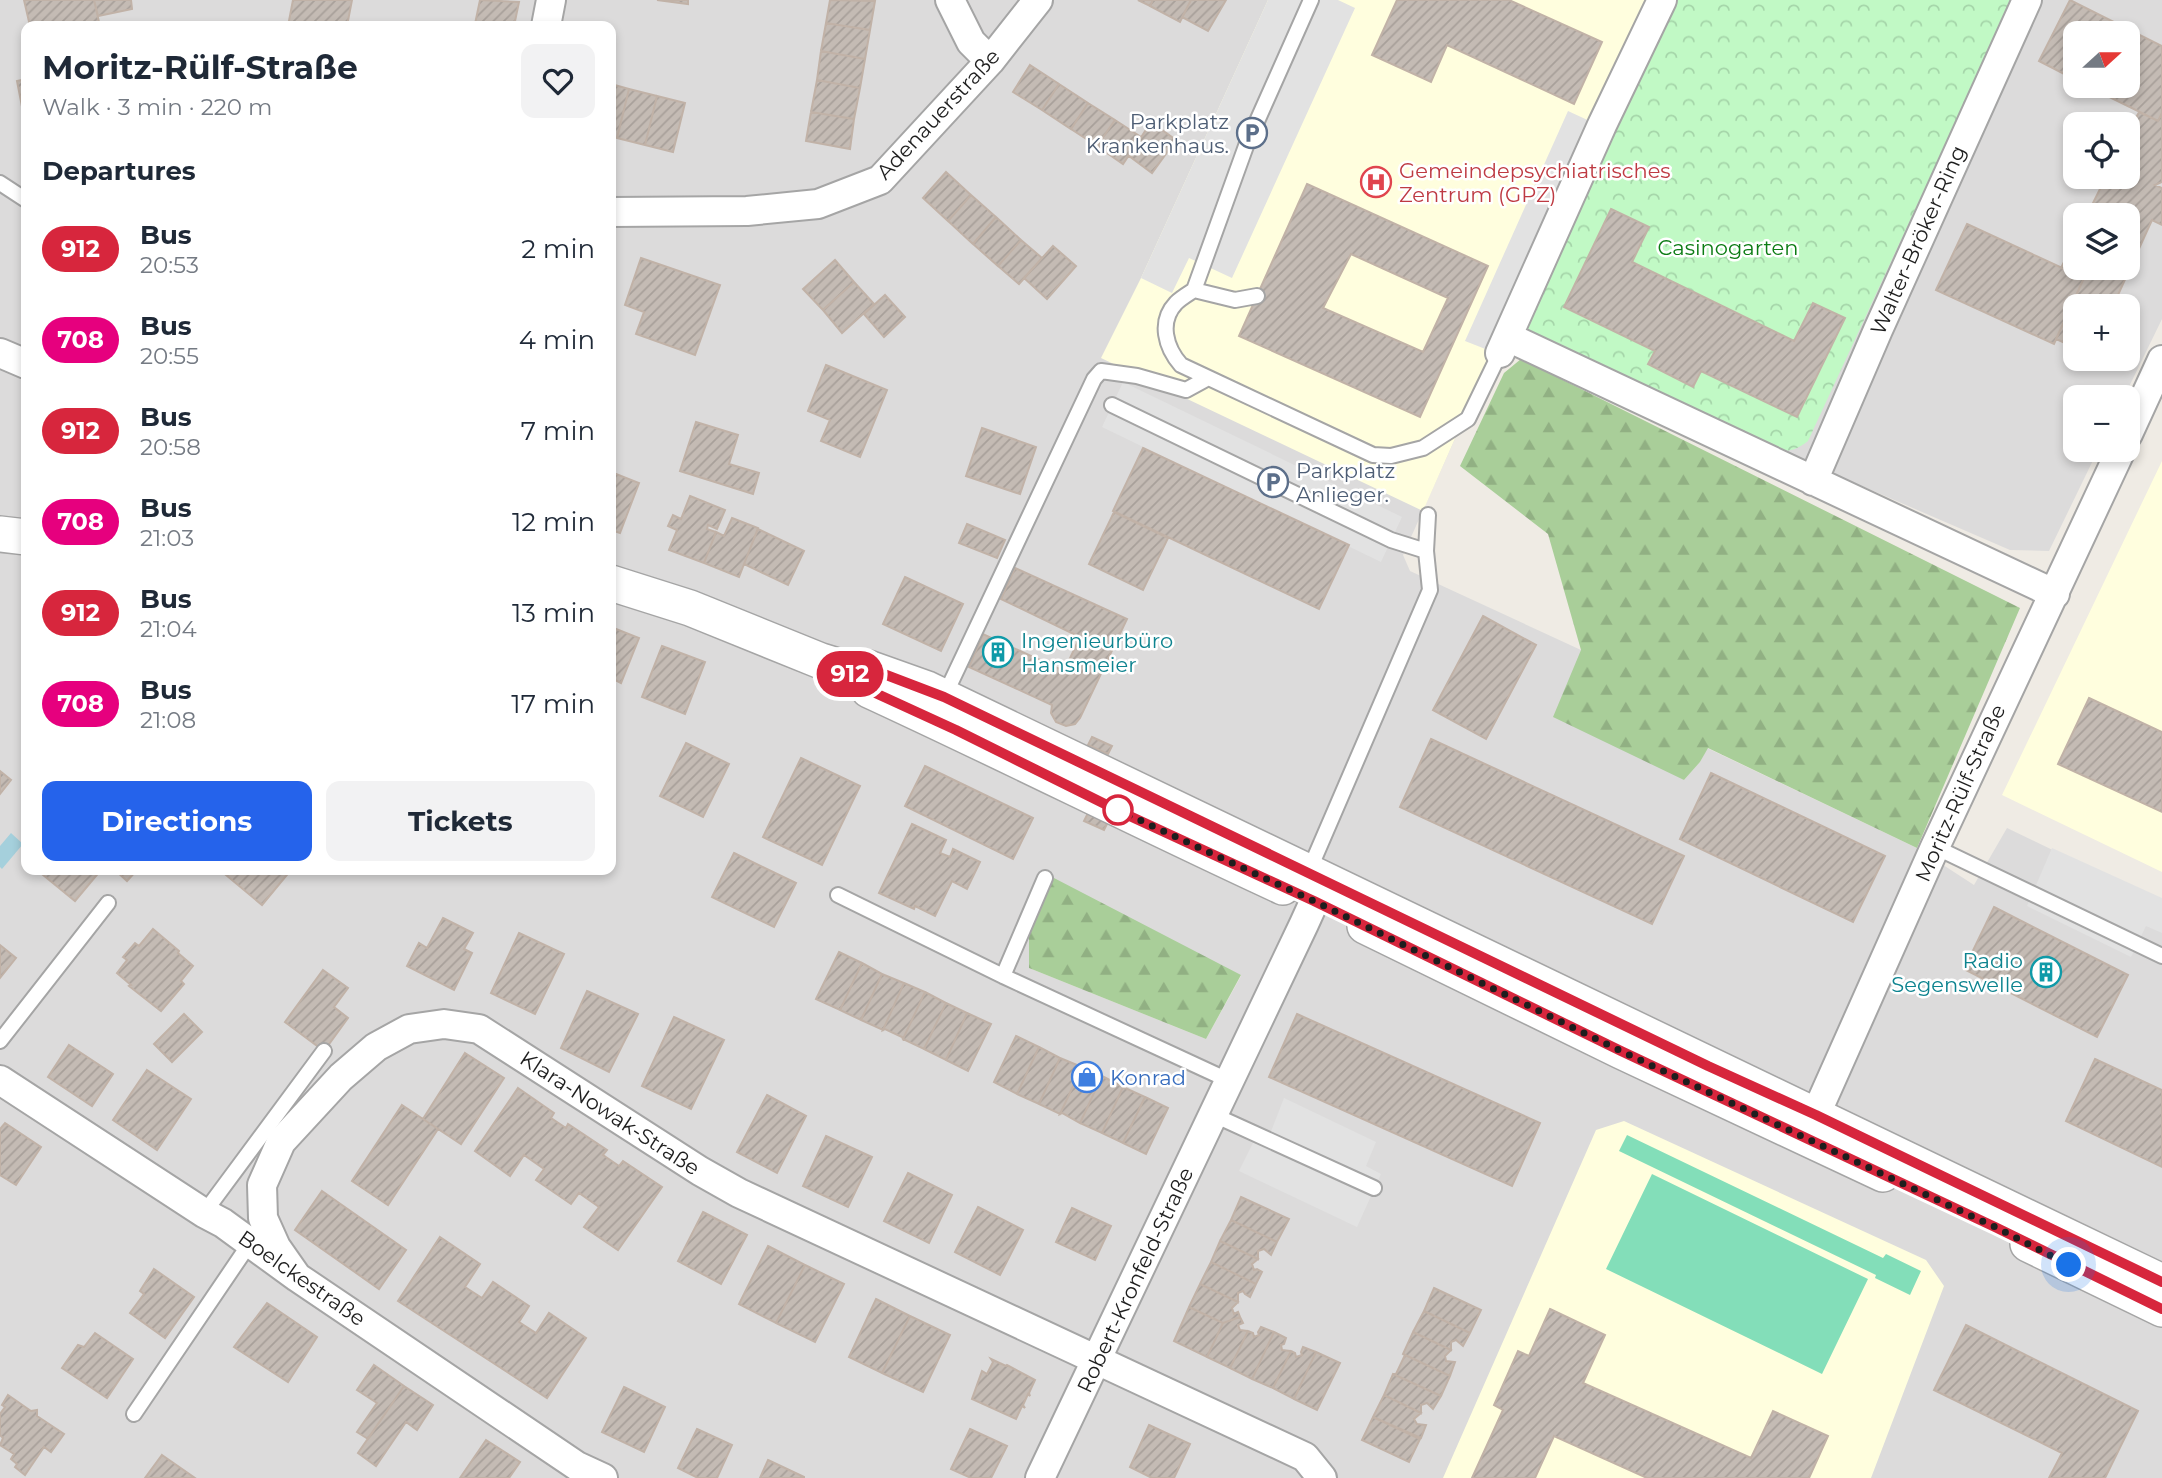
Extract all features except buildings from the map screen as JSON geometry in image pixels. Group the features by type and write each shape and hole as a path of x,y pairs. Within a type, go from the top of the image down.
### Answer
{"street":[{"path":"547,21 551,0"},
{"path":"950,0 971,42 990,61"},
{"name":"Adenauerstraße","path":"616,212 747,211 818,204 880,180 990,61 1038,0"},
{"path":"1662,0 1602,125 1504,345 1813,481 2055,594"},
{"name":"Walter-Bröker-Ring","path":"1813,481 2027,0"},
{"path":"0,353 21,362"},
{"path":"2140,408 2162,360"},
{"name":"Moritz-Rülf-Straße","path":"1811,1126 1935,847 2116,462"},
{"path":"0,534 21,536"},
{"path":"616,585 690,608 821,661 847,669 868,668 934,706 1856,1148 2162,1309"},
{"name":"Robert-Kronfeld-Straße","path":"1040,1478 1230,1081 1299,881"},
{"name":"Klara-Nowak-Straße","path":"297,1277 276,1247 263,1218 262,1185 281,1142 341,1077 376,1047 409,1030 443,1024 479,1029 700,1171 739,1193 1305,1457 1322,1478"},
{"name":"Boelckestraße","path":"0,1080 223,1223 297,1277 577,1466 603,1478"},
{"path":"1856,1148 2162,1282"}],"lane":[{"path":"1311,0 1246,146 1194,289 1176,303 1170,312 1166,324 1166,339 1172,355 1181,365 1373,455 1391,456 1423,448 1468,419 1504,345"},
{"path":"0,183 21,197"},
{"path":"1194,289 1235,300 1257,296"},
{"path":"934,706 1094,379 1101,371 1137,376 1186,390 1208,378"},
{"path":"1112,405 1391,540 1426,551"},
{"path":"1299,881 1430,590 1426,551 1428,515"},
{"path":"1935,847 2162,956"},
{"path":"1003,976 1045,878"},
{"path":"838,895 1003,976 1230,1081"},
{"path":"0,1041 108,903"},
{"path":"204,1213 324,1051"},
{"path":"1214,1115 1374,1188"},
{"path":"134,1414 250,1243"}],"shaded area":[{"path":"0,0 2162,0 2162,319 2140,364 2140,294 2063,294 2063,371 2137,371 2130,385 2063,385 2063,462 2092,462 2049,551 2010,550 1781,451 1506,325 1403,555 1410,571 1581,650 1684,780 1700,762 1707,748 1917,848 1974,885 2007,828 2162,903 2162,1478 0,1478","holes":["1029,968 1241,975 1206,1039"]},
{"name":"Gemeindepsychiatrisches Zentrum (GPZ)","path":"1268,0 1649,0 1423,511 1101,358 1141,278"},
{"name":"Parkplatz Krankenhaus.","path":"1268,0 1338,0 1355,8 1232,278 1189,258 1172,293 1141,278"},
{"path":"1568,111 1594,123 1493,352 1465,341"},
{"name":"Parkplatz Anlieger.","path":"1123,382 1402,517 1381,562 1102,427"},
{"path":"2162,461 2162,872 2002,795"},
{"path":"2052,848 2162,898 2162,933 2146,926 2131,957 2027,906"},
{"path":"1284,1098 1376,1142 1366,1166 1381,1174 1357,1227 1239,1171 1257,1135 1268,1139"},
{"path":"1624,1121 1926,1260 1944,1286 1871,1478 1443,1478 1596,1130"}],"green space":[{"name":"Casinogarten","path":"1676,0 2012,0 1808,441 1792,450 1781,451 1519,332"},
{"path":"1521,359 2020,608 1917,848 1708,748 1684,780 1553,717 1581,650 1548,534 1460,466 1504,373"},
{"path":"1054,878 1241,975 1206,1039 1029,968 1029,930"},
{"path":"1627,1135 1883,1258 1886,1254 1921,1271 1910,1295 1875,1278 1876,1275 1619,1151"},
{"path":"1652,1174 1868,1279 1822,1374 1606,1269"}],"water":[{"path":"11,833 21,842 21,846 2,869 0,867 0,846"}],"bus line":[{"name":"912","path":"2162,1282 927,689 868,668 847,669 860,686 2162,1309"}],"place":[{"name":"Parkplatz Krankenhaus.","path":"1252,133"},
{"name":"Gemeindepsychiatrisches Zentrum (GPZ)","path":"1376,182"},
{"name":"Parkplatz Anlieger.","path":"1273,482"},
{"name":"Ingenieurbüro Hansmeier","path":"998,652"},
{"name":"Radio Segenswelle","path":"2046,972"},
{"name":"Konrad","path":"1087,1077"}],"route":[{"path":"1118,810 1314,901 2069,1265"}]}
